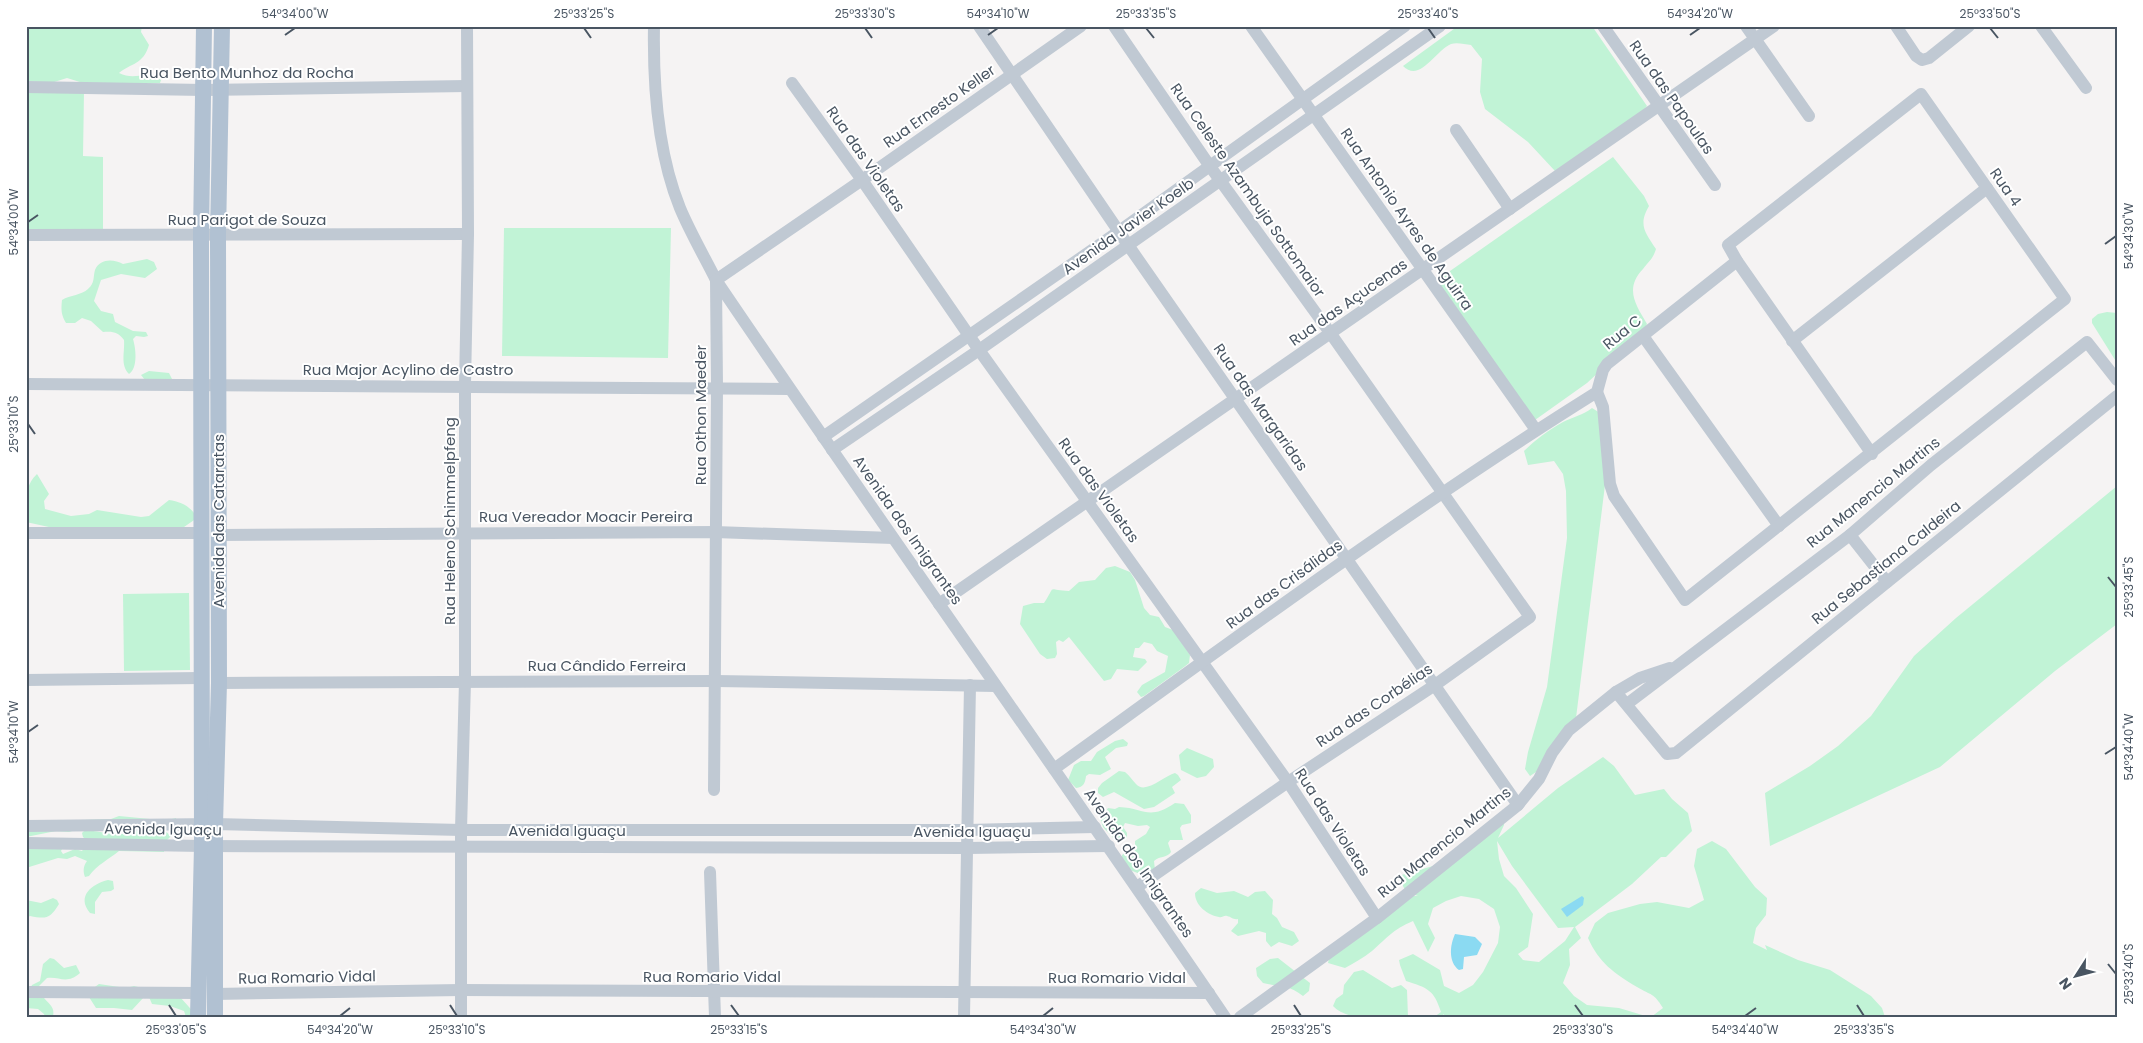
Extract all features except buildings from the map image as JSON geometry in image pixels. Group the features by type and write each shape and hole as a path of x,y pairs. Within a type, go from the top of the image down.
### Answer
{"main road":[{"name":"Avenida das Cataratas","path":"204,26 201,236 201,678 208,824 207,994 215,1017"},
{"name":"Avenida das Cataratas","path":"208,824 219,683 218,235 222,26"},
{"name":"Avenida das Cataratas","path":"198,1017 207,994"}],"street":[{"name":"Rua Heleno Schimmelpfeng","path":"461,1017 461,830 465,681 464,533 468,234 467,26"},
{"name":"Avenida dos Imigrantes","path":"654,26 656,91 663,149 680,206 716,280 789,389 1095,827 1224,1017"},
{"name":"Rua das Margaridas","path":"979,26 1118,232 1518,805"},
{"name":"Rua Ernesto Keller","path":"716,280 1081,26"},
{"name":"Rua Celeste Azambuja Sottomaior","path":"1114,26 1208,166 1331,334 1530,617"},
{"name":"Rua Antonio Ayres de Aguirra","path":"1251,26 1536,430"},
{"name":"Avenida Javier Koelb","path":"823,437 968,334 1118,232 1405,26"},
{"name":"Avenida Javier Koelb","path":"832,450 979,350 1440,26"},
{"name":"Rua das Papoulas","path":"1603,26 1715,186"},
{"path":"1746,26 1809,116"},
{"name":"Rua das Açucenas","path":"939,604 1774,26"},
{"path":"1896,26 1916,56 1922,60 1928,58 1970,26"},
{"path":"2041,26 2086,88"},
{"name":"Rua das Violetas","path":"792,83 862,180 979,350 1288,782 1377,918"},
{"name":"Rua Bento Munhoz da Rocha","path":"26,86 204,90 467,86"},
{"name":"Rua 4","path":"1737,261 1728,245 1731,241 1921,94 2065,299 1872,454"},
{"path":"1456,130 1510,209"},
{"path":"1792,341 1987,188"},
{"name":"Rua Parigot de Souza","path":"26,235 468,234"},
{"path":"1536,430 1597,392 1603,407 1610,484 1614,496 1685,600 1872,454 1737,261"},
{"name":"Rua C","path":"1597,392 1603,370 1607,364 1737,261"},
{"name":"Rua Othon Maeder","path":"714,790 716,681 716,280"},
{"path":"1643,336 1779,526"},
{"name":"Rua Manencio Martins","path":"1627,704 1850,535 1931,465 2087,342 2117,380"},
{"name":"Rua Major Acylino de Castro","path":"26,384 465,385 789,389"},
{"name":"Rua Sebastiana Caldeira","path":"1627,704 1667,754 1676,754 2117,396"},
{"name":"Rua das Crisálidas","path":"1054,769 1347,558 1536,430"},
{"name":"Rua Vereador Moacir Pereira","path":"219,535 715,532 894,538"},
{"path":"26,533 201,533"},
{"path":"1850,535 1887,582"},
{"name":"Rua das Corbélias","path":"1137,888 1288,782 1435,685 1530,617"},
{"name":"Rua Manencio Martins","path":"1240,1017 1377,918 1518,805 1539,778 1552,753 1569,730 1616,692 1640,678 1678,666"},
{"path":"26,680 201,678"},
{"name":"Rua Cândido Ferreira","path":"219,683 716,681 995,686"},
{"path":"964,1017 970,685"},
{"path":"1616,692 1627,704"},
{"name":"Avenida Iguaçu","path":"26,826 208,824 461,830 968,830 1095,827"},
{"name":"Avenida Iguaçu","path":"26,843 208,846 968,848 1108,846"},
{"path":"710,872 715,1017"},
{"name":"Rua Romario Vidal","path":"26,992 207,994 462,990 964,994 1209,993"}],"green space":[{"path":"34,26 142,26 141,32 149,45 146,52 140,60 119,73 130,76 156,77 161,80 160,83 83,83 67,78 51,83 26,81 26,28"},
{"path":"1458,26 1592,26 1647,106 1643,111 1555,171 1528,142 1485,109 1480,92 1482,59 1471,45 1451,44 1427,64 1415,71 1403,66"},
{"path":"26,92 84,92 83,156 103,157 103,230 26,229"},
{"path":"1613,157 1644,196 1649,206 1643,223 1656,249 1652,258 1637,276 1633,290 1636,304 1647,324 1643,331 1587,383 1535,420 1438,283 1440,278"},
{"path":"504,228 671,228 668,358 502,356"},
{"path":"147,259 154,262 157,269 145,278 121,274 101,280 94,301 101,311 113,314 115,322 133,331 146,332 148,336 136,336 133,339 135,363 129,374 124,362 124,340 122,337 115,333 103,332 91,321 82,318 75,323 66,323 62,312 62,300 83,293 88,289 93,282 95,270 100,263 116,261 123,264"},
{"path":"2107,312 2117,313 2117,363 2092,323 2092,319 2098,314"},
{"path":"149,371 169,373 172,379 145,380 141,375"},
{"path":"1592,408 1600,413 1605,485 1576,718 1539,770 1530,776 1525,769 1528,752 1547,687 1567,538 1566,491 1563,474 1554,461 1528,465 1524,451 1553,428"},
{"path":"37,474 49,494 44,501 45,509 71,516 89,514 97,510 141,517 149,516 169,500 185,505 192,510 197,518 184,527 58,529 26,522 27,490"},
{"path":"2117,486 2117,624 2055,671 1940,767 1770,846 1765,793 1810,766 1838,746 1871,716 1914,656 1956,618"},
{"path":"1115,566 1130,572 1135,580 1144,608 1150,615 1159,617 1165,627 1173,630 1190,655 1189,663 1141,697 1137,692 1142,685 1165,672 1168,656 1157,651 1152,644 1144,642 1139,648 1135,648 1133,657 1145,659 1147,662 1138,671 1117,669 1111,679 1104,681 1069,637 1063,642 1059,640 1056,642 1057,654 1055,658 1047,659 1040,654 1020,624 1023,606 1044,603 1052,590 1069,591 1079,582 1095,580 1106,568"},
{"path":"189,593 190,670 124,671 123,594"},
{"path":"1123,739 1128,743 1127,746 1116,748 1105,757 1111,769 1100,775 1089,774 1086,776 1081,787 1076,788 1068,780 1074,765 1081,761 1091,761 1097,752 1115,741"},
{"path":"1187,748 1213,759 1214,767 1206,776 1197,778 1181,770 1179,755"},
{"path":"1603,757 1614,766 1635,795 1664,789 1688,813 1692,831 1666,857 1661,857 1632,884 1575,927 1581,938 1569,949 1570,965 1563,983 1574,996 1587,1005 1619,1008 1649,1017 1447,1017 1443,1014 1444,1017 1434,1017 1441,1012 1433,994 1425,988 1406,981 1399,960 1413,954 1440,970 1444,986 1459,993 1473,985 1483,972 1498,943 1500,927 1494,909 1479,899 1461,896 1433,908 1428,924 1435,938 1428,952 1413,921 1395,931 1369,954 1345,968 1328,963 1332,946 1400,896 1418,896 1406,892 1398,876 1447,862 1496,824 1503,809 1504,825 1498,838 1558,788","holes":["1497,841 1512,866 1558,928 1574,927 1565,941 1539,962 1523,960 1518,954 1528,947 1533,914 1516,888 1504,876 1499,859"]},
{"path":"1119,771 1125,772 1140,787 1155,784 1175,773 1181,780 1172,787 1175,793 1154,807 1144,809 1114,792 1103,797 1098,793 1098,788 1102,783"},
{"path":"1175,803 1184,804 1191,815 1191,823 1182,825 1180,828 1183,840 1170,840 1168,843 1171,852 1154,861 1155,870 1145,876 1130,870 1122,859 1122,855 1135,845 1135,841 1146,834 1150,827 1147,825 1138,826 1125,823 1123,827 1127,833 1127,838 1115,840 1103,827 1099,815 1103,815 1108,808 1115,809 1119,807 1152,812 1159,811"},
{"path":"119,816 168,820 176,818 177,822 159,828 161,832 165,831 171,836 166,841 164,852 119,851 99,865 89,876 85,877 84,873 87,861 75,856 67,859 58,858 26,868 26,846 63,847 61,851 63,854 75,849 82,851 84,848 120,839 86,840 82,833 85,830 122,834 134,830 85,827 69,832 56,831 26,837 26,822 111,819"},
{"path":"1712,841 1726,849 1755,887 1767,898 1766,915 1756,928 1753,943 1767,950 1765,945 1798,960 1830,970 1871,996 1882,1008 1885,1017 1651,1017 1663,1008 1657,999 1608,967 1592,947 1588,938 1595,923 1608,913 1640,904 1657,902 1689,908 1704,900 1694,866 1697,849"},
{"path":"108,880 113,881 114,889 102,892 95,902 95,914 90,913 86,907 85,896 96,884"},
{"path":"1201,888 1217,893 1234,891 1248,897 1255,892 1265,891 1273,900 1272,914 1277,918 1282,927 1294,932 1299,941 1292,946 1279,942 1271,947 1266,941 1266,933 1259,931 1238,936 1231,931 1238,923 1238,919 1215,916 1200,906 1195,893"},
{"path":"53,898 59,904 53,913 47,917 30,916 26,918 26,900 41,903"},
{"path":"50,958 54,959 64,968 76,965 80,973 71,979 47,978 39,986 53,1011 53,1017 45,1017 38,1009 26,1008 26,998 32,985 40,981 43,964"},
{"path":"1278,958 1310,983 1309,991 1303,996 1288,988 1263,983 1257,976 1256,968 1270,959"},
{"path":"1363,970 1392,988 1401,985 1407,990 1408,1017 1358,1017 1348,1015 1333,1006 1336,999 1343,994 1344,985 1354,972"},
{"path":"99,984 126,988 134,986 180,997 198,1017 186,1017 184,1011 170,1006 152,1004 149,997 144,997 132,1010 96,1008 89,997 92,989"}],"water":[{"path":"1582,896 1584,898 1583,905 1567,917 1561,909"},
{"path":"1455,934 1475,937 1482,944 1477,955 1464,957 1463,969 1459,970 1453,963 1451,953"}]}
